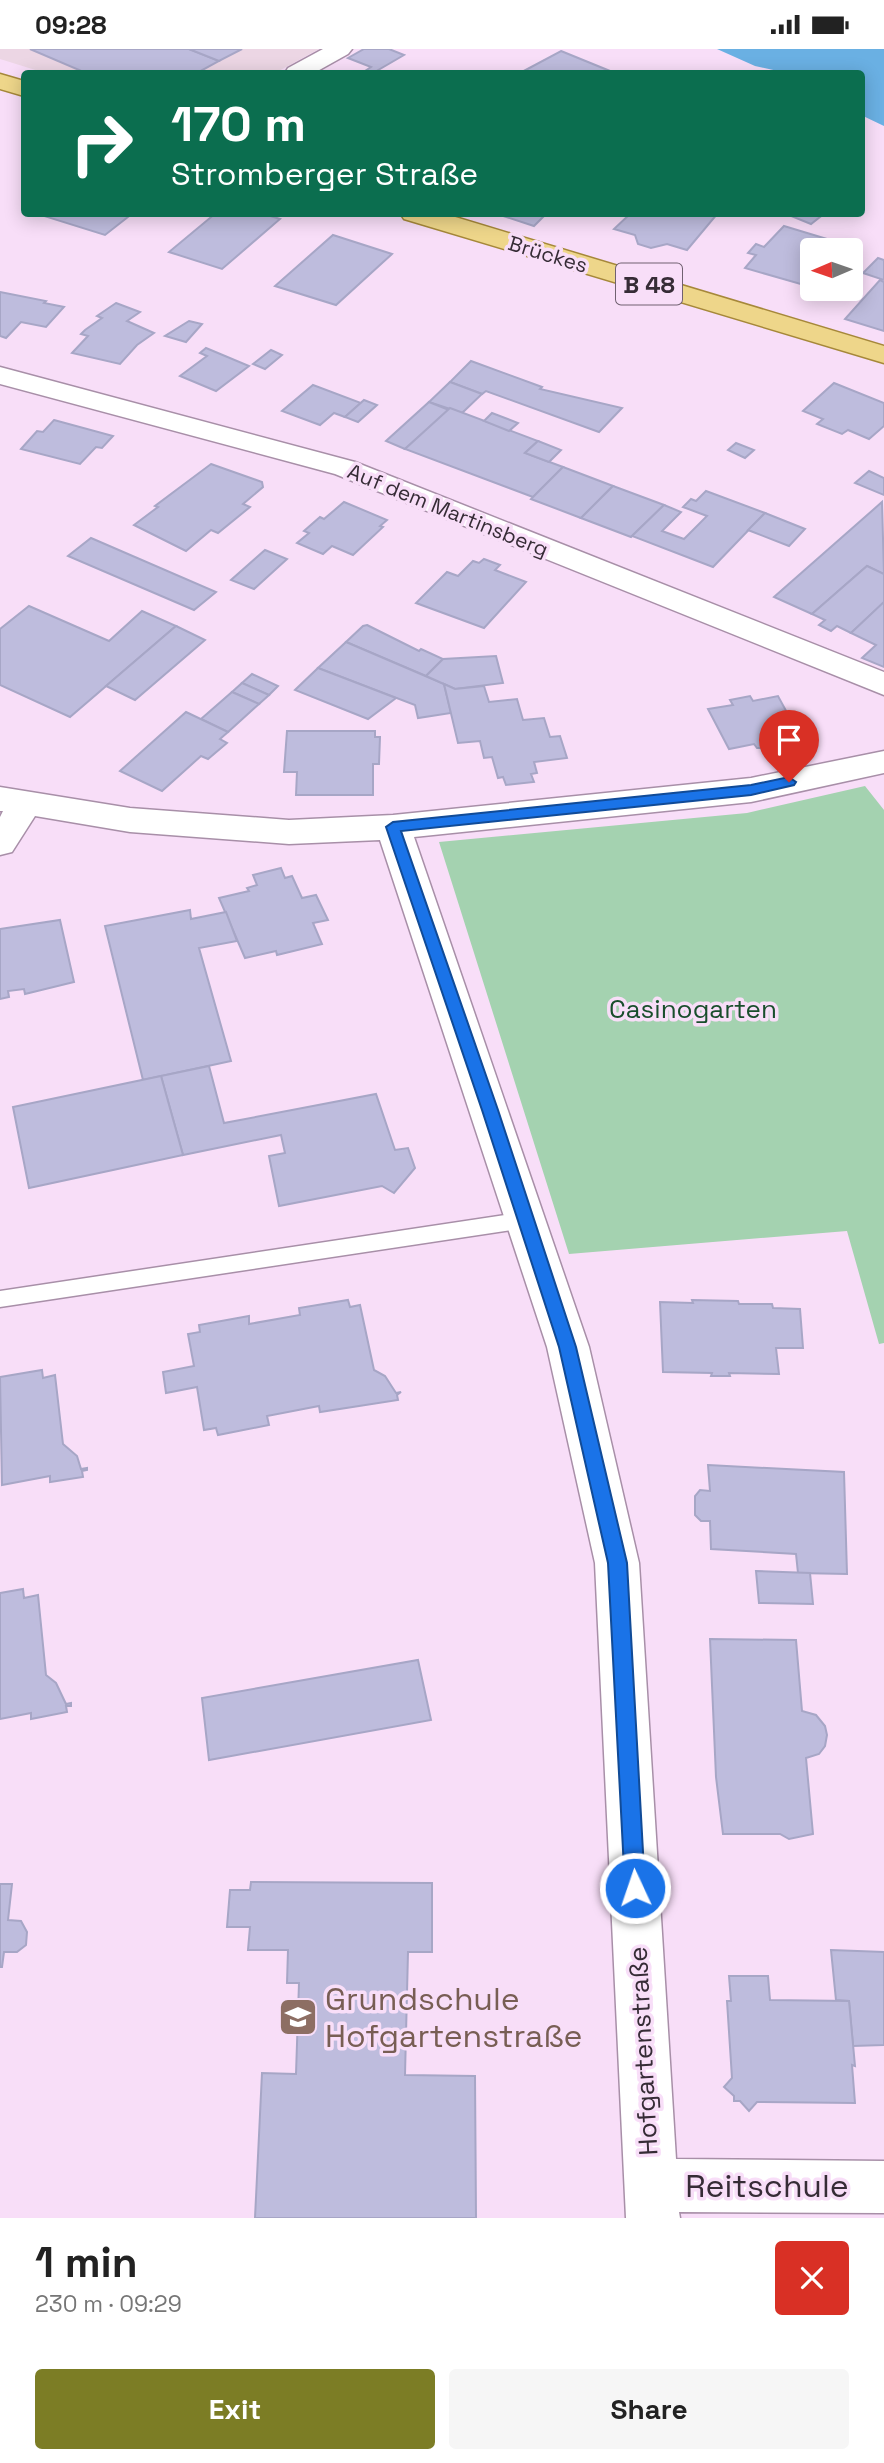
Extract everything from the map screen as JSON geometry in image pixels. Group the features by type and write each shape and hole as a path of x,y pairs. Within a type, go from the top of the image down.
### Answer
{"main road":[{"path":"0,81 21,88"},
{"name":"Brückes","path":"426,217 884,355"}],"street":[{"path":"302,70 341,49"},
{"name":"Auf dem Martinsberg","path":"0,375 345,468 884,684"},
{"path":"0,843 8,834 9,795 130,820 289,832 393,827 751,790 884,762"},
{"name":"Hofgartenstraße","path":"393,827 568,1347 617,1563 652,2202"},
{"name":"Reitschule","path":"652,2202 884,2187"}],"lane":[{"path":"0,1299 525,1220"}],"shaded area":[{"path":"0,49 319,49 280,70 35,70 0,59"}],"green space":[{"name":"Casinogarten","path":"865,786 884,810 884,1343 879,1344 847,1231 569,1254 439,842 747,813"}],"water":[{"path":"717,49 884,49 884,126 865,117 865,70 773,70 755,66"}],"building":[{"path":"30,49 189,49 219,61 202,70 79,70"},
{"path":"189,49 242,49 219,61"},
{"path":"364,49 389,49 404,55 378,70 366,70 371,67 348,58"},
{"path":"561,51 608,70 526,70"},
{"path":"47,217 128,217 105,235"},
{"path":"211,217 280,219 222,269 169,252"},
{"path":"506,217 543,217 534,226"},
{"path":"627,217 715,217 687,250 667,244 651,248 638,244 635,235 614,229"},
{"path":"794,217 820,217 811,224"},
{"path":"784,226 824,238 800,238 800,284 745,268 756,255 748,253 756,244 764,247"},
{"path":"333,235 392,254 336,305 275,286"},
{"path":"878,258 884,260 884,280 863,273"},
{"path":"880,280 884,282 884,331 845,319"},
{"path":"0,292 64,307 46,327 21,322 6,338 0,336"},
{"path":"116,303 140,312 127,321 154,333 137,345 120,364 72,353 88,336 81,334 102,318 97,316"},
{"path":"189,321 202,324 186,342 165,336"},
{"path":"206,348 249,366 216,391 180,376 207,356 200,353"},
{"path":"271,350 282,355 265,369 253,364"},
{"path":"471,361 542,387 540,389 622,408 599,432 486,391 482,394 450,382"},
{"path":"450,382 482,394 462,413 429,402"},
{"path":"834,383 884,403 884,426 869,439 848,430 842,434 817,424 823,419 803,411"},
{"path":"313,385 361,403 345,417 334,413 320,425 282,411"},
{"path":"364,400 377,405 358,422 345,417"},
{"path":"429,402 449,410 405,449 386,441"},
{"path":"450,408 538,441 525,453 563,467 533,497 405,449"},
{"path":"492,413 518,423 509,431 484,421"},
{"path":"54,420 113,436 102,448 96,447 80,464 21,449 37,431 43,432"},
{"path":"538,441 561,450 549,462 525,453"},
{"path":"736,443 754,450 745,458 728,450"},
{"path":"211,464 262,482 263,487 243,504 250,507 218,533 211,530 186,551 134,525 158,507 155,506"},
{"path":"563,467 613,486 581,518 531,499"},
{"path":"869,471 884,478 884,495 855,483"},
{"path":"613,486 664,505 631,537 581,518"},
{"path":"706,491 765,513 713,567 632,536 664,505 681,512 662,531 684,539 707,516 683,507 691,499 696,501"},
{"path":"344,502 387,520 353,555 332,546 323,554 297,543 309,533 304,531 320,517 324,519"},
{"path":"882,502 884,574 867,566 812,614 774,597"},
{"path":"765,513 805,529 789,546 748,530"},
{"path":"91,538 216,592 194,610 68,556"},
{"path":"265,550 287,559 254,589 231,580"},
{"path":"484,559 500,565 495,570 526,582 484,628 416,603 447,572 458,576 473,561 479,563"},
{"path":"867,566 884,574 884,602 851,633 837,626 831,631 819,625 825,620 812,614"},
{"path":"884,602 884,667 862,658 876,645 851,633"},
{"path":"29,606 109,641 142,611 176,626 70,717 0,685 0,629"},
{"path":"367,625 419,651 421,649 443,659 426,676 346,642"},
{"path":"176,626 205,640 135,700 106,686"},
{"path":"346,642 444,684 451,713 418,718 415,705 318,668"},
{"path":"496,656 503,683 455,689 426,676 443,659"},
{"path":"318,668 396,698 368,719 295,690"},
{"path":"252,674 278,686 269,695 242,683"},
{"path":"242,683 269,695 259,704 232,692"},
{"path":"444,684 455,689 484,686 489,702 517,699 523,720 544,718 550,737 560,736 567,758 534,762 537,773 531,774 534,782 506,785 503,777 498,778 492,757 484,758 480,741 458,743"},
{"path":"232,692 259,704 228,732 201,719"},
{"path":"750,696 753,701 778,696 802,740 786,743 789,748 764,753 754,744 729,749 708,709 733,705 730,700"},
{"path":"186,712 228,732 220,739 227,743 208,759 201,756 162,791 120,771"},
{"path":"287,731 375,731 375,737 380,737 379,764 373,764 373,795 296,795 297,772 284,772"},
{"path":"281,868 285,878 292,876 302,898 316,895 328,920 313,923 322,944 277,955 276,951 245,958 219,898 249,891 247,888 257,885 253,875"},
{"path":"190,910 191,919 226,912 237,941 199,948 231,1061 143,1080 105,926"},
{"path":"60,920 74,982 25,994 24,989 8,991 9,997 0,999 0,929"},
{"path":"209,1066 224,1123 376,1094 395,1150 408,1148 415,1168 394,1193 382,1186 279,1206 269,1156 285,1153 281,1135 183,1155 161,1076"},
{"path":"161,1076 183,1155 29,1188 13,1107"},
{"path":"348,1300 350,1307 360,1305 374,1370 385,1376 396,1393 401,1392 397,1395 398,1400 320,1412 319,1406 267,1416 269,1425 218,1435 216,1428 204,1430 197,1387 166,1393 163,1372 194,1366 188,1334 200,1332 199,1325 249,1316 249,1324 300,1315 299,1308"},
{"path":"692,1300 738,1301 739,1304 772,1304 773,1308 800,1309 803,1348 776,1348 779,1374 729,1373 730,1376 711,1376 712,1373 663,1372 660,1302 693,1303"},
{"path":"42,1370 43,1378 55,1375 63,1444 77,1456 81,1469 87,1470 82,1471 83,1477 50,1482 50,1476 2,1485 0,1377"},
{"path":"708,1465 844,1472 847,1574 798,1573 796,1554 711,1549 710,1521 701,1521 695,1515 695,1496 700,1490 710,1491"},
{"path":"756,1571 810,1573 813,1604 759,1603"},
{"path":"23,1589 24,1598 38,1595 46,1675 56,1683 66,1704 71,1703 71,1706 66,1706 67,1712 31,1719 31,1713 0,1719 0,1593"},
{"path":"710,1639 796,1640 802,1711 816,1715 825,1726 827,1735 825,1746 819,1754 806,1758 813,1834 789,1839 780,1834 723,1834 716,1777"},
{"path":"418,1660 431,1720 209,1760 202,1698"},
{"path":"251,1882 432,1883 432,1952 408,1952 405,2075 475,2076 476,2218 255,2218 262,2073 296,2074 299,1983 287,1983 288,1950 248,1950 250,1927 227,1927 230,1890 250,1890"},
{"path":"0,1884 12,1884 8,1920 21,1921 27,1932 26,1945 17,1952 4,1952 2,1967 0,1967"},
{"path":"831,1950 884,1952 884,2045 853,2046 849,2001 836,2000"},
{"path":"729,1976 768,1976 770,2000 849,2001 855,2066 852,2065 855,2103 757,2102 749,2111 740,2101 734,2101 734,2096 724,2087 732,2078 727,2001 731,2001"}],"place":[{"name":"Grundschule Hofgartenstraße","path":"298,2017"}],"route":[{"path":"635,1888 617,1563 568,1347 393,827 565,807 751,790 789,782"}]}
